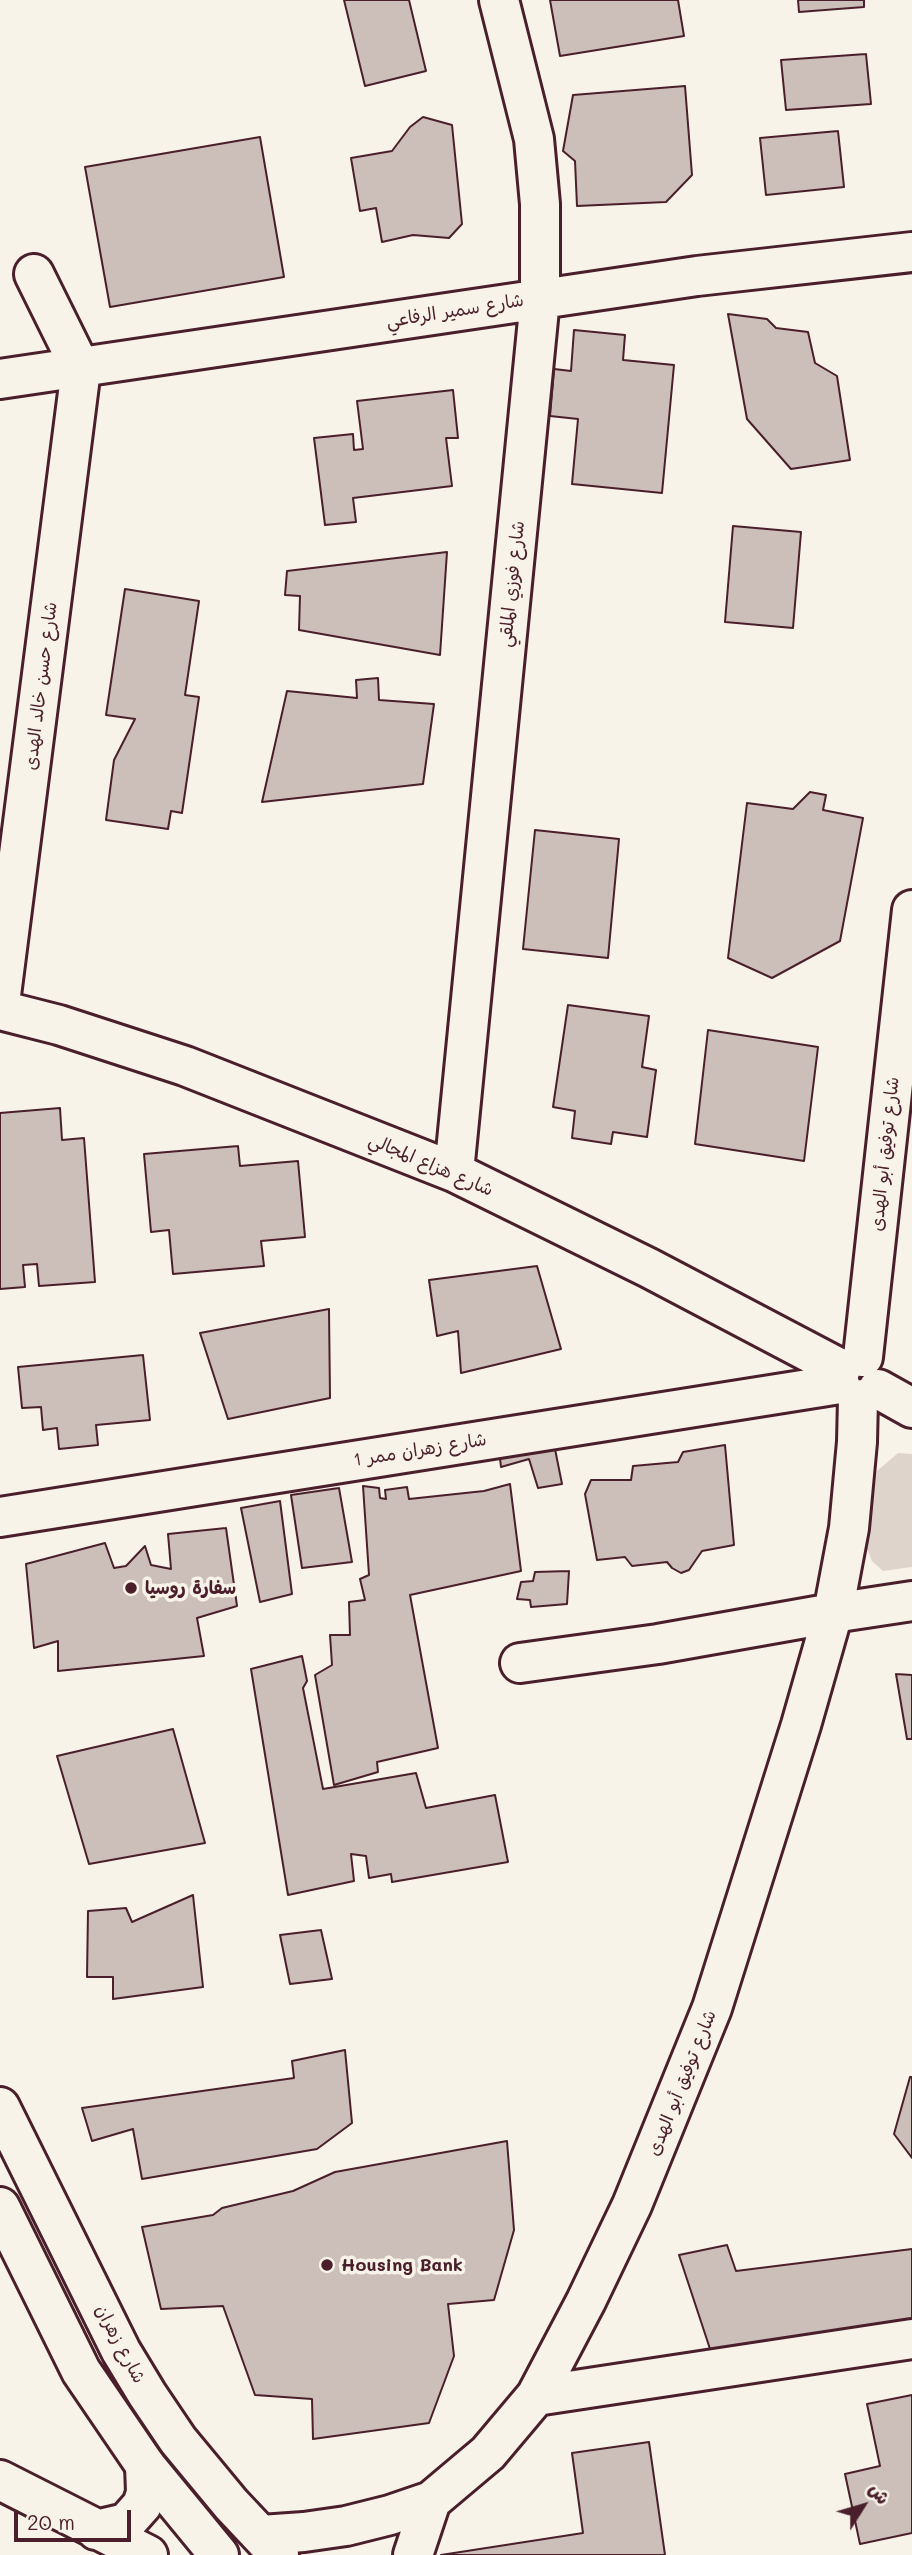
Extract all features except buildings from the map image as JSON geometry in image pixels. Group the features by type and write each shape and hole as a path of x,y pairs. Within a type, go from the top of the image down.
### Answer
{"street":[{"name":"شارع فوزي الملقي","path":"454,1172 540,299 540,204 534,139 499,0"},
{"name":"شارع سمير الرفاعي","path":"0,379 697,276 912,252"},
{"path":"34,274 81,369"},
{"name":"شارع حسن خالد الهدى","path":"0,1003 81,369"},
{"name":"شارع توفيق أبو الهدى","path":"270,2545 304,2532 346,2526 431,2501 488,2453 536,2396 632,2205 712,2008 801,1725 833,1613 849,1528 857,1442 856,1380 912,910"},
{"name":"شارع هزاع المجالي","path":"0,1010 59,1025 185,1066 454,1172 649,1268 912,1408"},
{"name":"شارع زهران ممر 1","path":"0,1517 856,1380"},
{"path":"520,1663 658,1644 912,1601"},
{"name":"شارع زهران","path":"0,2107 121,2351 140,2383 178,2440 270,2545"},
{"path":"0,2207 81,2371 145,2465 219,2555"},
{"path":"536,2396 912,2340"},
{"path":"96,2530 126,2523 142,2505 146,2493 145,2465"},
{"path":"0,2480 148,2555"},
{"path":"413,2555 431,2501"}],"shaded area":[{"path":"898,1453 912,1454 912,1567 883,1571 872,1561 866,1546 877,1471"}],"place":[{"name":"سفارة روسيا","path":"131,1588"},
{"name":"Housing Bank","path":"327,2265"}]}
